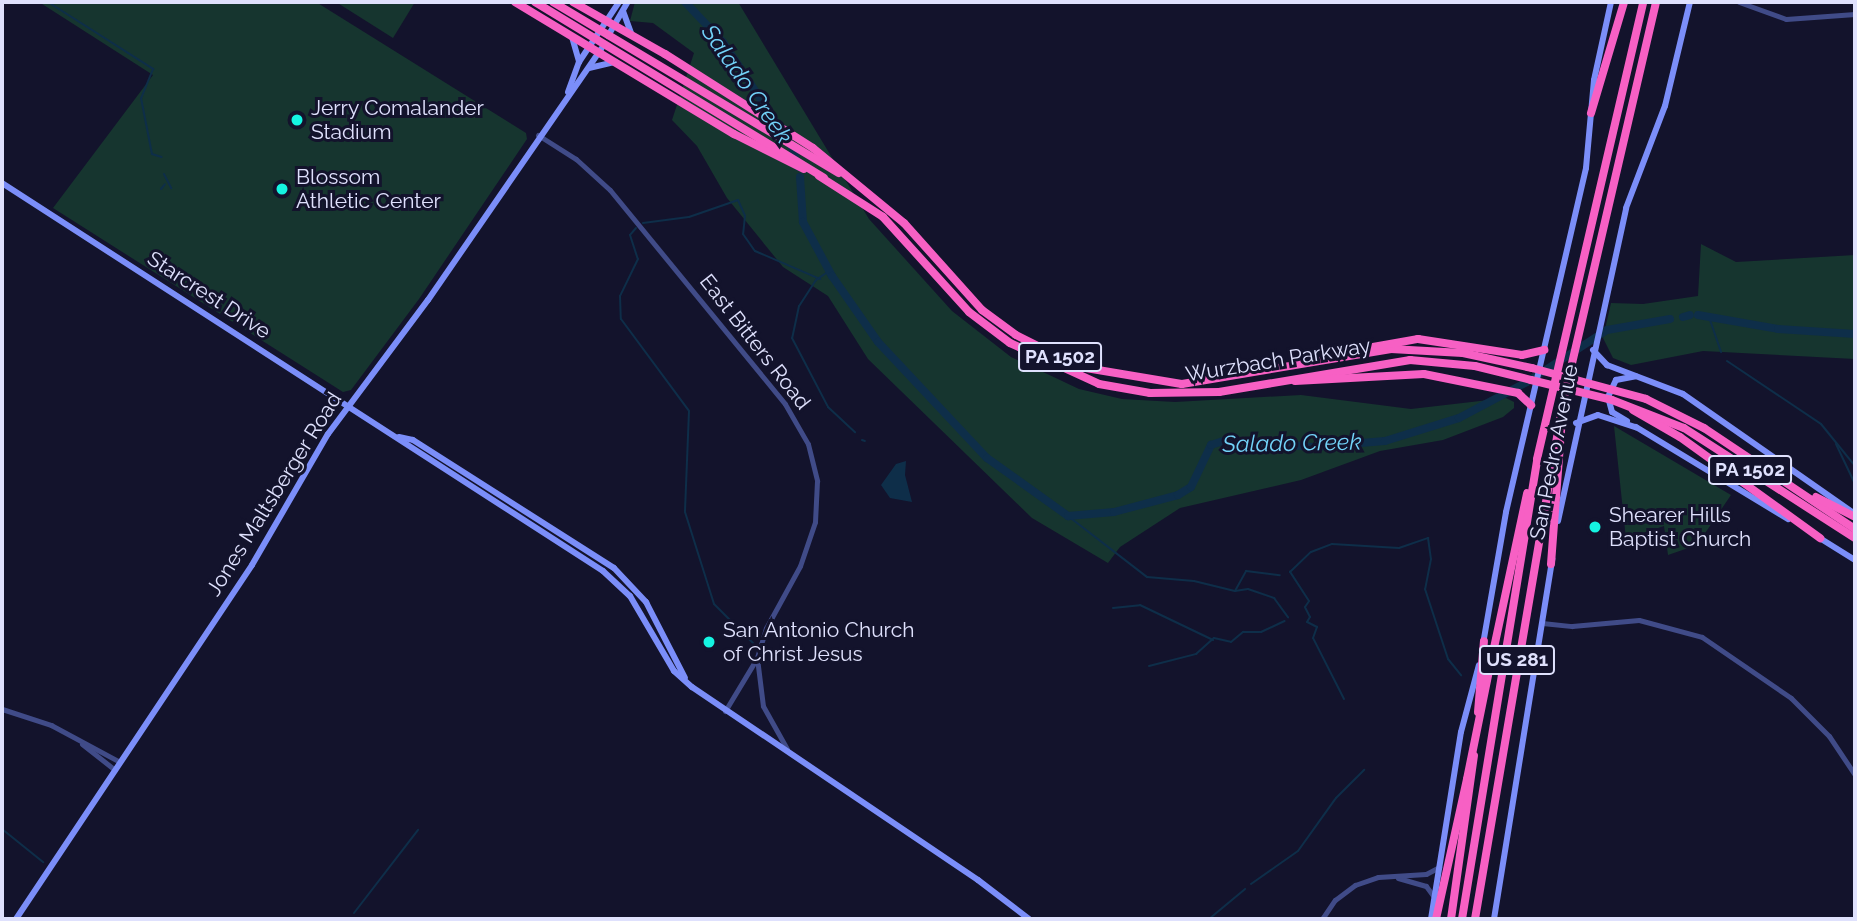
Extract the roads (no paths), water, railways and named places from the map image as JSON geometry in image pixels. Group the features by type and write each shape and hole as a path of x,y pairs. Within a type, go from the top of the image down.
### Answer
{"highway":[{"path":"515,2 733,134 824,178"},
{"name":"Wurzbach Parkway","path":"535,2 860,199 883,217 969,312 1028,355 1062,371 1099,384 1150,393 1219,392 1393,361 1440,361 1612,400 1684,428 1855,538"},
{"name":"Wurzbach Parkway","path":"553,2 857,184 904,223 982,310 1027,341 1080,367 1182,384 1357,352 1463,353 1646,399 1693,422 1855,528"},
{"path":"573,2 665,54 813,148 839,173"},
{"path":"1591,113 1624,2"},
{"name":"US 281","path":"1462,919 1534,474 1643,2"},
{"name":"US 281","path":"1475,919 1566,386 1656,2"},
{"path":"572,37 585,32 591,22 589,11"},
{"path":"1357,352 1418,339 1522,355 1544,350"},
{"path":"1314,376 1424,374 1518,393 1531,405"},
{"path":"1551,564 1552,516 1566,415 1563,402"},
{"path":"1640,411 1820,538"},
{"path":"1433,919 1467,779 1510,557 1534,474"},
{"path":"1789,483 1855,515"},
{"path":"1451,919 1473,778 1484,641"}],"main road":[{"name":"Jones Maltsberger Road","path":"16,919 251,565 349,405 428,300 538,135 599,52 628,2"},
{"name":"San Pedro Avenue","path":"1433,919 1461,732 1484,641 1531,405 1586,168 1591,113 1611,2"},
{"name":"San Pedro Avenue","path":"1494,919 1576,423 1630,192 1665,106 1690,2"},
{"path":"589,11 617,5"},
{"name":"Jones Maltsberger Road","path":"568,92 579,62 617,5"},
{"path":"623,11 632,35"},
{"path":"572,37 579,62"},
{"path":"587,69 601,62 616,62"},
{"name":"Starcrest Drive","path":"2,183 603,570 628,593 674,671 725,711 814,772"},
{"path":"1593,349 1605,364 1683,394 1855,515"},
{"path":"1641,376 1616,380 1608,397 1612,412 1855,560"},
{"path":"1576,423 1598,415 1636,427"},
{"name":"Starcrest Drive","path":"397,437 414,440 614,568 634,588 660,629 685,680"},
{"path":"628,593 634,588"},
{"path":"652,632 660,629"},
{"path":"814,772 978,880 1029,919"}],"street":[{"path":"1739,2 1786,19 1855,14"},
{"name":"East Bitters Road","path":"538,135 576,159 611,190 785,404 808,444 817,481 815,522 808,548 766,628 757,658"},
{"path":"1542,623 1572,626 1639,620 1702,637 1791,698 1829,736 1855,775"},
{"path":"725,711 757,658"},
{"path":"757,658 759,691 768,721 785,747 814,772"},
{"path":"2,709 74,738 120,762"},
{"path":"74,738 114,770"},
{"path":"1322,919 1335,900 1355,885 1426,874 1439,867"},
{"path":"1395,877 1428,887 1434,900"}],"water":[{"path":"906,461 905,475 912,502 890,498 881,485 896,464"}],"waterway":[{"path":"48,2 153,69 141,98 152,154 162,157"},
{"name":"Salado Creek","path":"685,2 723,42 793,149 798,166"},
{"path":"164,174 171,188"},
{"name":"Salado Creek","path":"800,177 803,222 832,276 878,342 987,458 1068,516 1114,512 1178,495 1191,487 1211,445 1226,440 1313,447 1385,441 1459,418 1527,382 1607,330 1670,319"},
{"path":"161,189 165,184"},
{"path":"643,223 689,217 738,200 745,216 743,234 755,251 820,279"},
{"path":"636,228 630,235 638,259 620,296 621,319 689,411 685,512 714,604 756,646"},
{"path":"829,271 816,280 799,306 792,338 828,407 855,432"},
{"name":"Salado Creek","path":"1683,317 1690,315"},
{"name":"Salado Creek","path":"1698,315 1778,329 1855,334"},
{"path":"1709,317 1721,352"},
{"path":"1727,361 1821,424 1855,466"},
{"path":"1836,444 1855,484"},
{"path":"1068,516 1147,577 1194,581 1235,591 1246,571 1280,575"},
{"path":"1344,699 1313,638 1317,627 1307,622 1310,617 1305,607 1309,601 1290,572 1311,552 1332,544 1399,548 1428,538 1431,559 1425,589 1448,659 1461,675"},
{"path":"1235,591 1248,589 1274,598 1288,617"},
{"path":"1113,608 1140,605 1213,640"},
{"path":"1149,666 1196,654 1214,638 1231,642 1243,632 1261,632 1285,621"},
{"path":"763,650 771,653"},
{"path":"1251,884 1298,851 1336,798 1364,770"},
{"path":"2,829 43,862"},
{"path":"354,913 418,830"},
{"path":"1209,919 1245,889"}],"place":[{"name":"Jerry Comalander Stadium","path":"297,120"},
{"name":"Blossom Athletic Center","path":"282,189"},
{"name":"Shearer Hills Baptist Church","path":"1595,527"},
{"name":"San Antonio Church of Christ Jesus","path":"709,642"}]}
